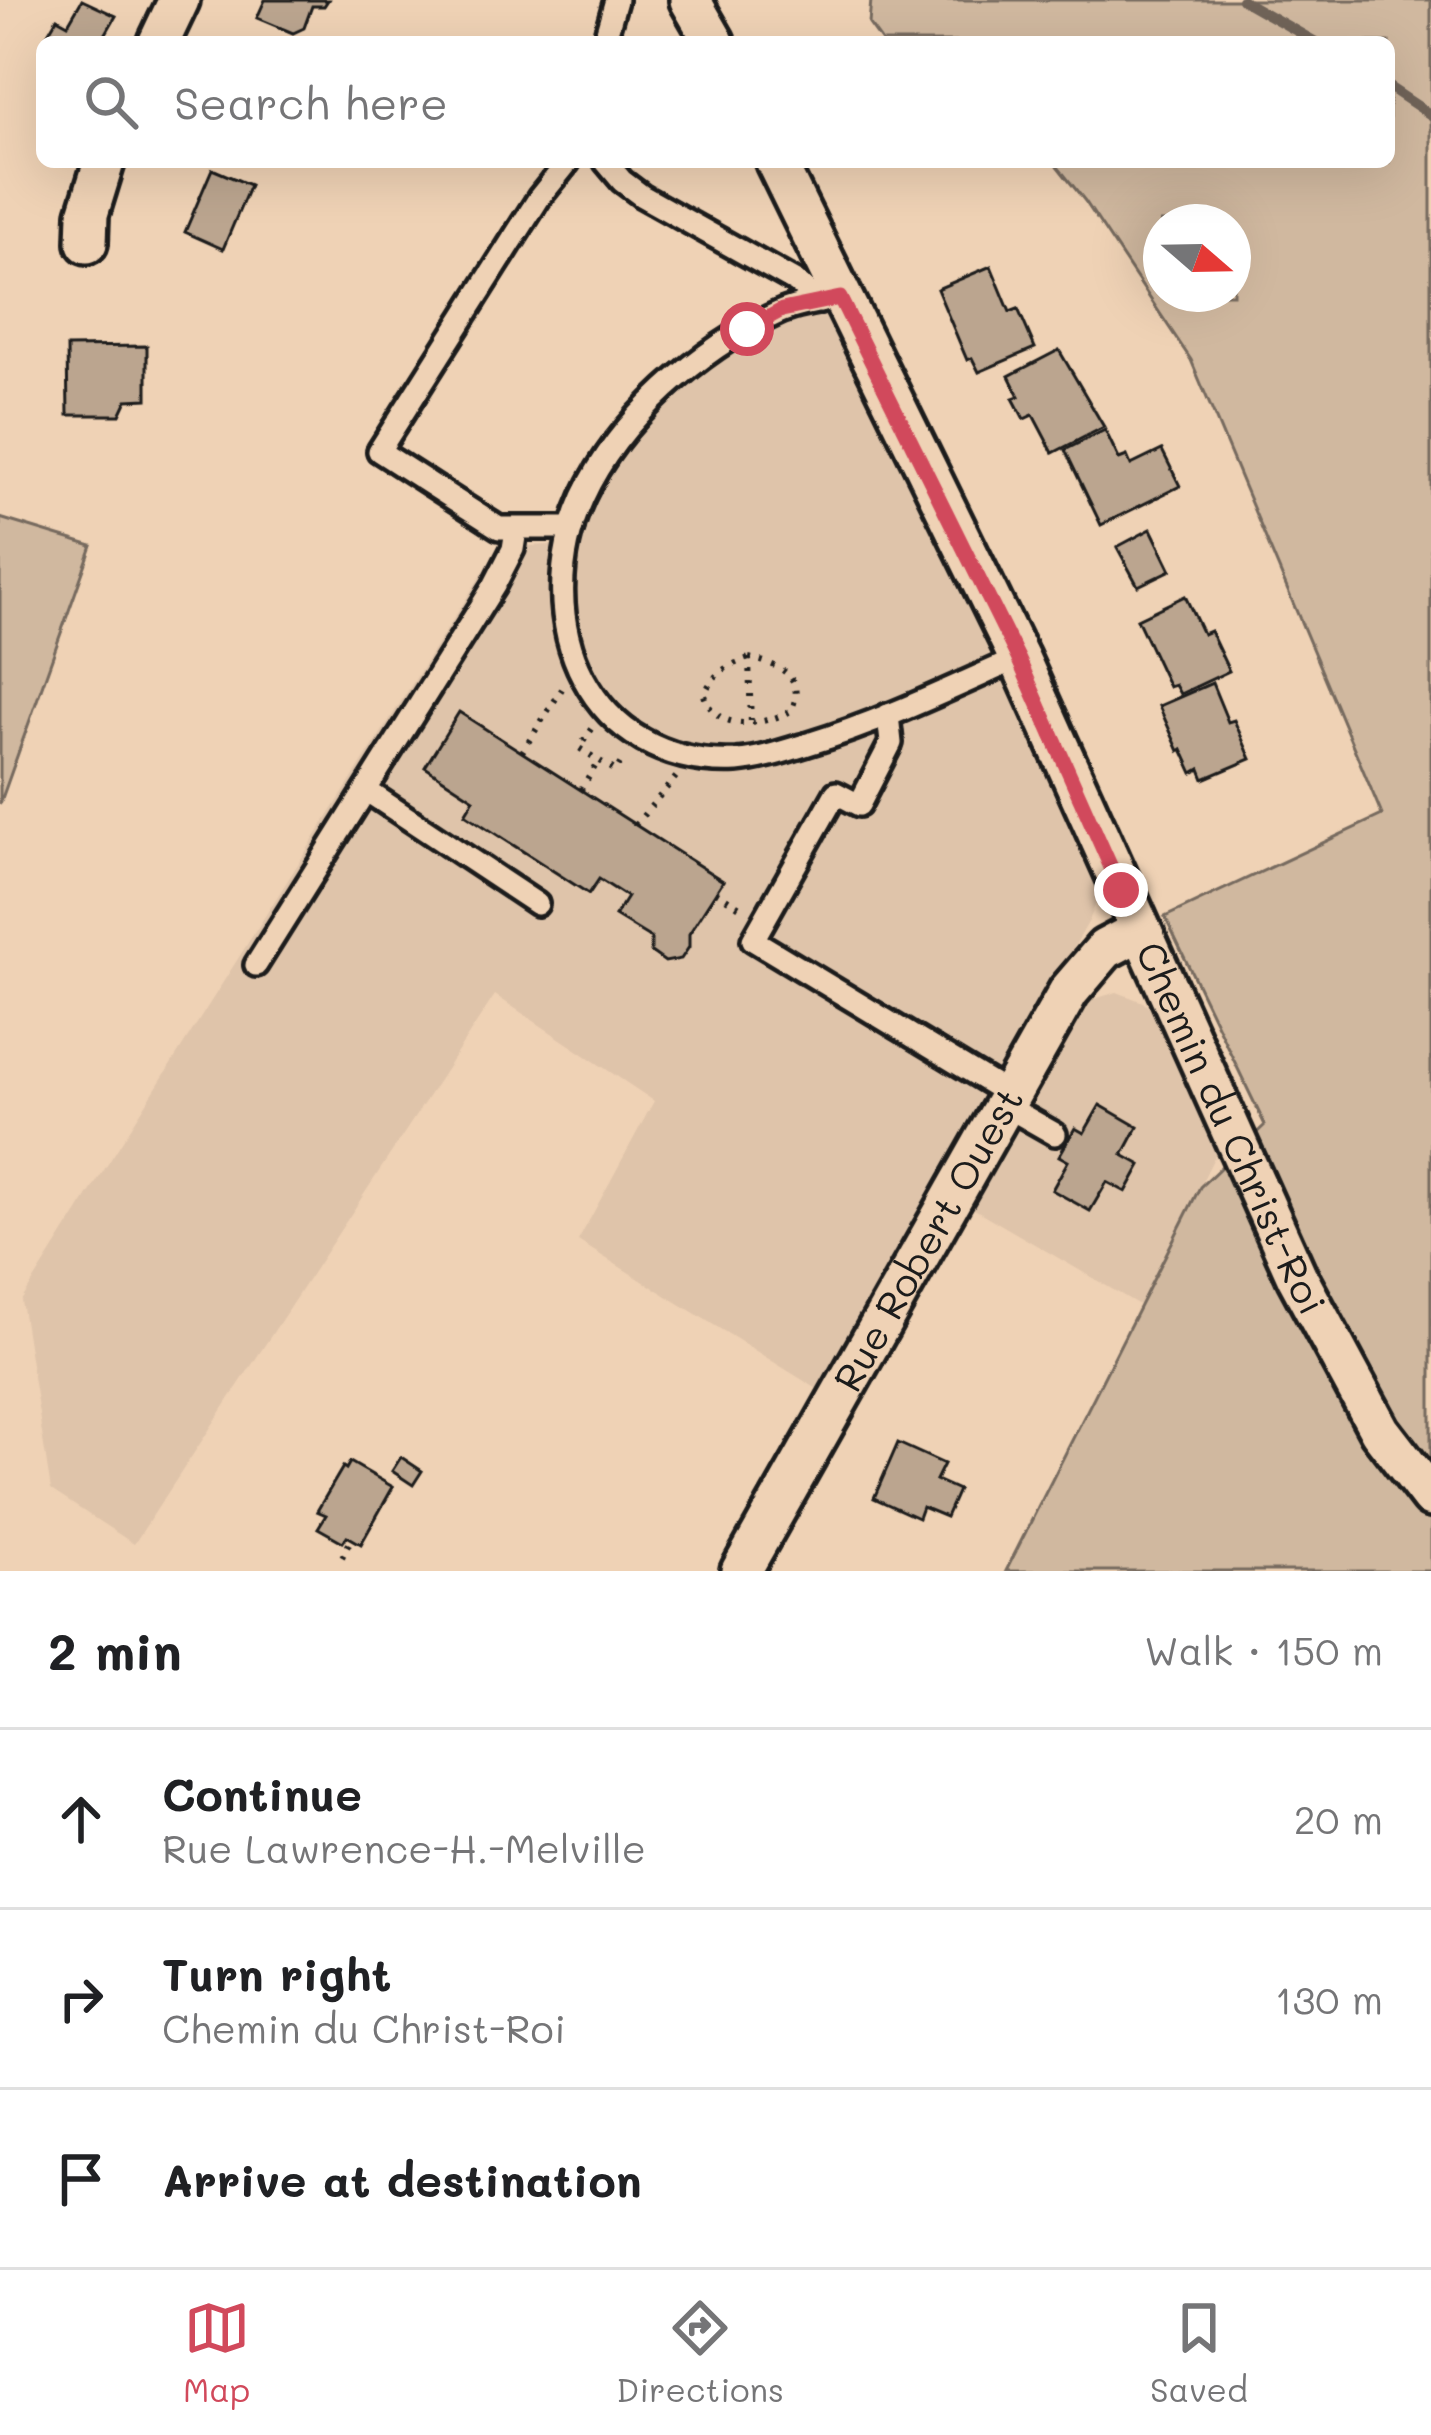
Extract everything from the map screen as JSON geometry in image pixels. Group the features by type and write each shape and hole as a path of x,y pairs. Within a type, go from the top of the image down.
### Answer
{"street":[{"path":"162,36 179,0"},
{"path":"690,0 711,36"},
{"path":"88,243 88,214 102,168"},
{"name":"Chemin du Christ-Roi","path":"778,168 830,300 1018,658 1273,1227 1338,1359 1389,1446 1431,1497"},
{"name":"Rue Robert Ouest","path":"741,1571 1070,991 1092,960 1139,931"}],"lane":[{"path":"606,36 616,0"},
{"path":"563,168 539,198 379,451 499,528 572,528"},
{"path":"612,168 642,196 830,300"},
{"path":"830,300 782,310 747,329 674,383 616,444 583,497 562,582 569,640 591,694 636,739 680,757 742,760 838,735 1018,658"},
{"path":"256,965 494,586 513,550 516,530"},
{"path":"888,715 891,743 859,805 836,794 753,940 1055,1134"},
{"path":"367,791 537,904"}],"path":[{"path":"749,658 751,748"},
{"path":"749,658 789,674 796,682 797,698 791,711 751,726 721,717 708,708 704,694 724,667 749,658"},
{"path":"522,752 568,680"},
{"path":"595,724 579,748 616,771"},
{"path":"581,790 599,760"},
{"path":"635,825 681,771"},
{"path":"716,892 749,913"},
{"path":"342,1557 352,1538"}],"shaded area":[{"path":"871,0 1431,0 1431,1571 1006,1571 1200,1187 1265,1125 1165,917 1382,815 1191,360 1159,312 1251,312 1251,204 1143,204 1143,288 1059,168 1395,168 1395,36 878,36 869,24"},
{"path":"805,316 831,317 850,327 1090,854 1096,903 1089,921 819,1390 578,1241 654,1101 495,995 134,1544 51,1490 21,1301 499,547 582,544 590,510 607,474 641,430 702,375 770,327"},
{"path":"0,518 92,546 0,804"},
{"path":"1117,992 1143,1002 1156,1015 1219,1147 1141,1306 969,1206 1074,1020 1088,1001"}],"building":[{"path":"82,0 116,16 104,36 46,36 57,18 68,24"},
{"path":"265,0 328,0 324,6 312,6 304,28 293,33 257,18"},
{"path":"212,169 250,185 223,249 185,232"},
{"path":"991,266 1010,312 1018,309 1035,348 979,372 972,358 967,360 937,289"},
{"path":"147,346 147,399 127,400 120,415 68,415 67,347"},
{"path":"1059,350 1104,427 1053,453 1033,415 1024,419 1009,376"},
{"path":"1105,430 1119,459 1127,456 1131,465 1162,450 1180,486 1101,525 1065,450"},
{"path":"1151,529 1171,570 1138,586 1117,547"},
{"path":"1185,596 1203,634 1210,631 1229,671 1180,694 1175,685 1169,687 1137,619"},
{"path":"1212,683 1251,759 1204,779 1200,769 1193,773 1182,749 1179,751 1159,706"},
{"path":"459,712 723,881 689,934 689,947 681,959 665,962 651,952 651,938 615,916 627,897 599,879 589,894 465,814 474,799 425,767"},
{"path":"1100,1105 1138,1127 1123,1155 1141,1165 1126,1192 1107,1182 1090,1211 1052,1190 1068,1161 1059,1156 1075,1128 1084,1133"},
{"path":"898,1443 944,1464 936,1480 958,1490 946,1517 922,1507 918,1518 874,1498"},
{"path":"401,1457 422,1471 413,1485 392,1471"},
{"path":"350,1462 393,1487 361,1544 347,1536 343,1542 318,1528 326,1515 317,1511"}],"waterway":[{"path":"1242,0 1305,36"},
{"path":"1395,91 1431,115"}],"route":[{"path":"747,329 782,310 840,298 1018,658 1121,890"}]}
